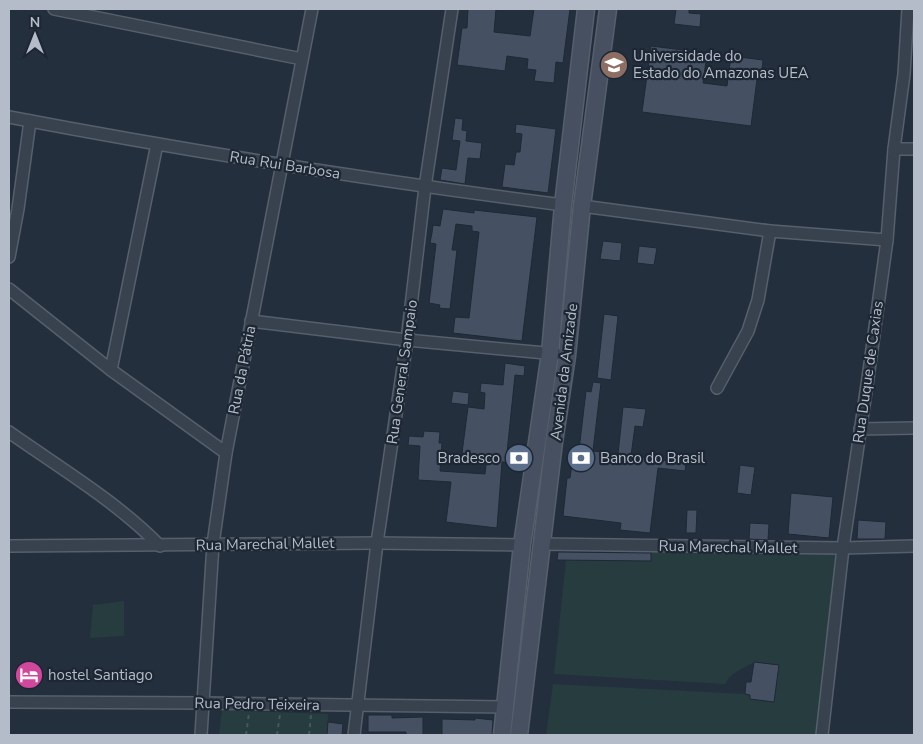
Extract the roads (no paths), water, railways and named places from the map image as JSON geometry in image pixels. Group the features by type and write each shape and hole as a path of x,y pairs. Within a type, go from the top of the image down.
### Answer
{"main road":[{"name":"Avenida da Amizade","path":"502,735 522,545 550,353 563,205 586,9"},
{"name":"Avenida da Amizade","path":"519,735 541,544 567,356 582,206 608,9"},
{"path":"584,28 606,30"},
{"path":"537,440 554,442"},
{"path":"515,608 534,605"}],"street":[{"path":"54,9 302,59"},
{"name":"Rua da Pátria","path":"201,735 212,544 226,453 312,9"},
{"name":"Rua General Sampaio","path":"354,735 377,543 408,340 425,187 452,9"},
{"name":"Rua Duque de Caxias","path":"822,735 843,548 887,240 894,149 904,74 910,45 908,9"},
{"name":"Rua Rui Barbosa","path":"9,117 157,144 425,187 563,205"},
{"path":"9,257 18,209 30,121"},
{"path":"111,370 157,144"},
{"path":"894,149 914,149"},
{"path":"582,206 770,231 887,240"},
{"path":"717,388 748,331 758,300 770,231"},
{"path":"9,289 111,370 226,453"},
{"path":"251,321 408,340 567,356"},
{"path":"860,429 914,428"},
{"path":"9,432 124,513 160,546"},
{"name":"Rua Marechal Mallet","path":"9,546 377,543 522,545"},
{"name":"Rua Marechal Mallet","path":"541,544 843,548 914,546"},
{"name":"Rua Pedro Teixeira","path":"9,702 506,707"}],"place":[{"name":"Universidade do Estado do Amazonas UEA","path":"614,65"},
{"name":"Bradesco","path":"519,458"},
{"name":"Banco do Brasil","path":"581,458"},
{"name":"hostel Santiago","path":"29,675"}]}
